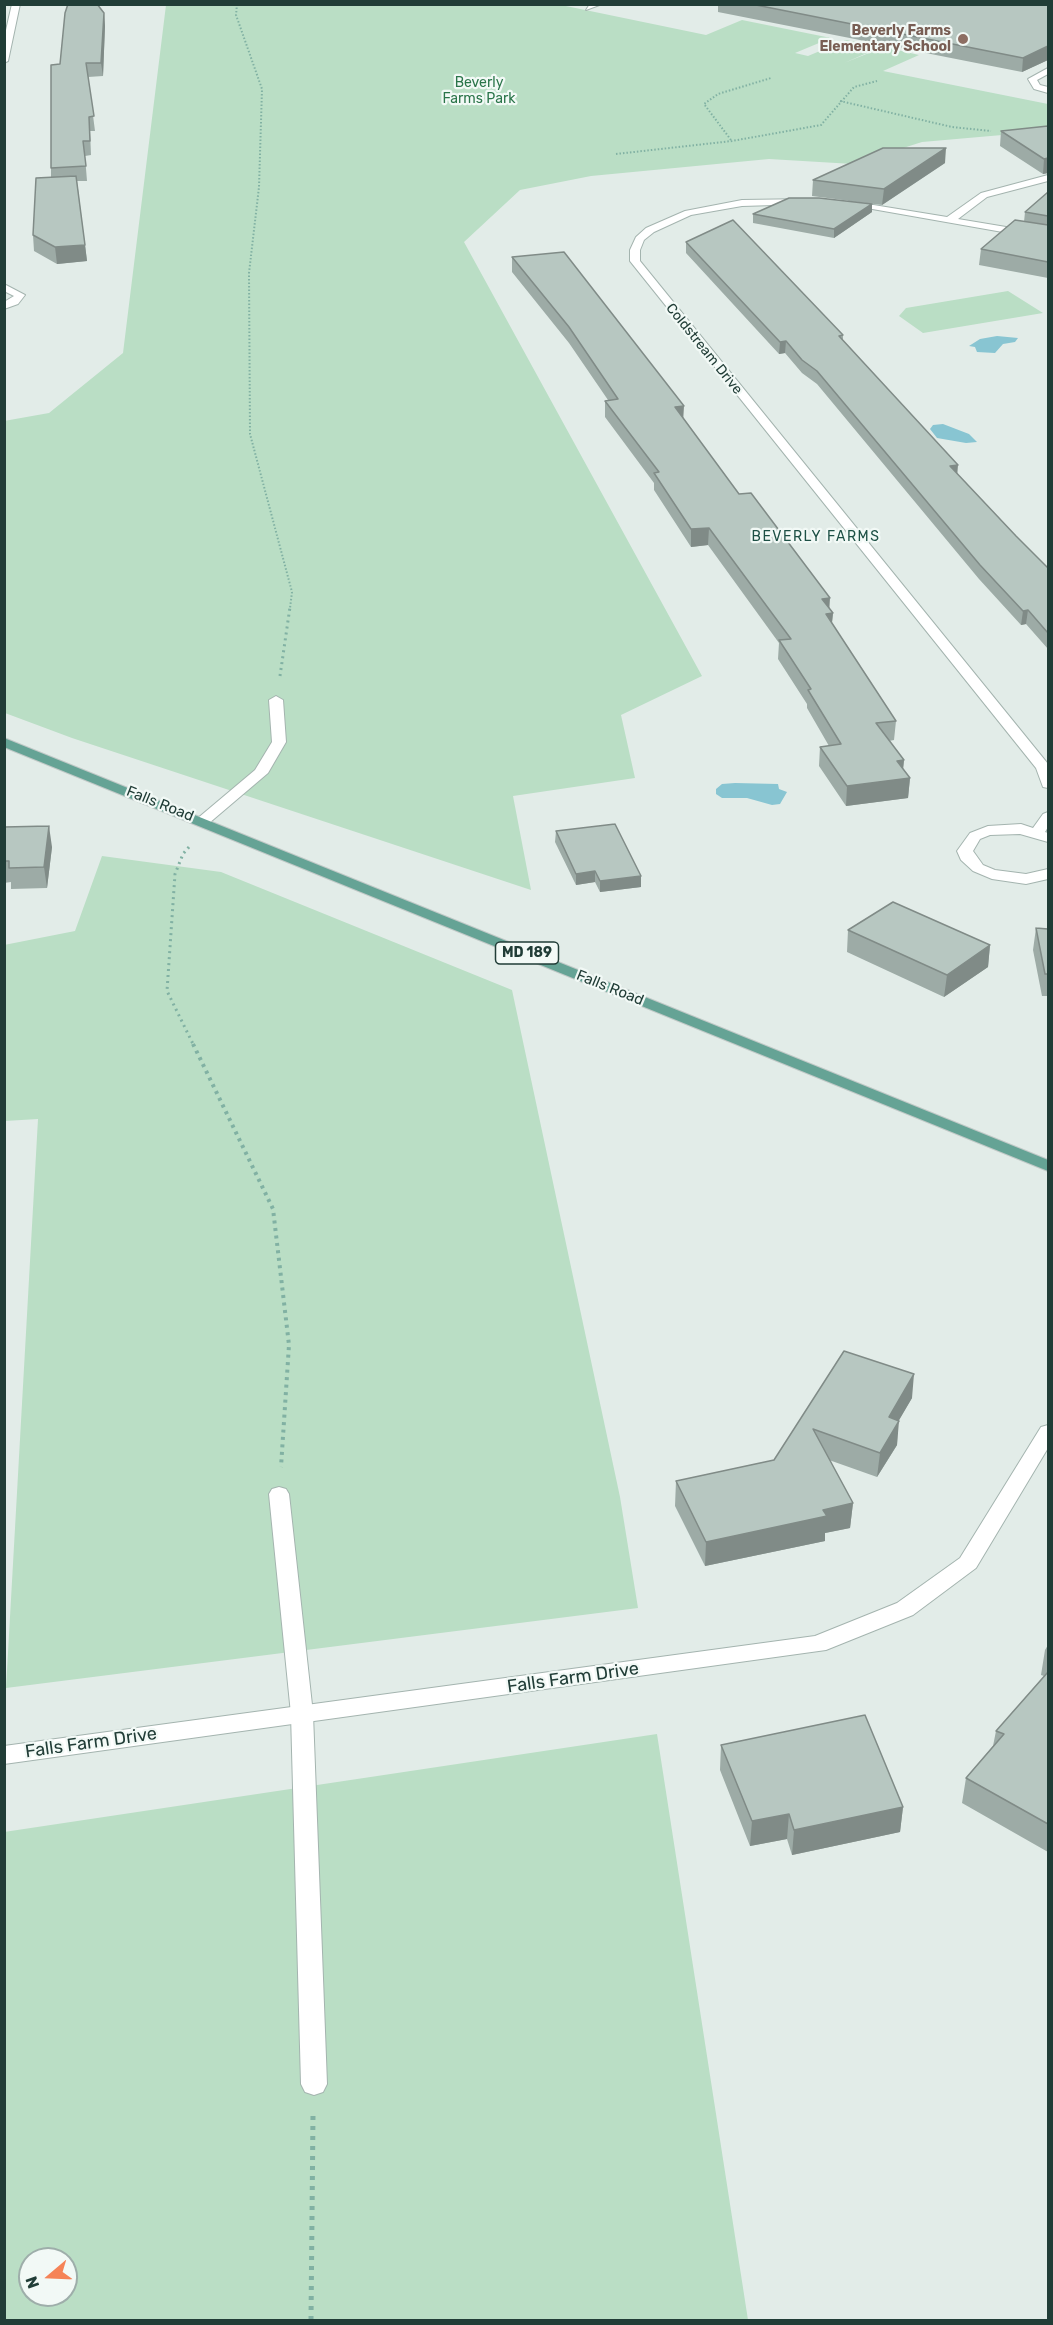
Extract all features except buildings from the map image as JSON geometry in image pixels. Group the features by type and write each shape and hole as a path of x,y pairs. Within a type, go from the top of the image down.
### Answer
{"main road":[{"name":"Falls Road","path":"4,742 1048,1166"}],"street":[{"path":"4,61 16,4"},
{"path":"589,8 598,4"},
{"path":"1048,71 1032,79 1037,87 1048,90"},
{"path":"950,220 984,195 1011,185 1048,178"},
{"name":"Coldstream Drive","path":"819,201 742,203 688,213 650,230 640,239 635,250 634,261 1042,767 1048,784"},
{"path":"836,202 1048,237"},
{"path":"4,287 20,295 14,302 4,306"},
{"path":"202,821 261,773 279,742 276,700"},
{"path":"1048,817 1043,835 1012,829 988,831 975,836 968,843 965,851 974,864 992,874 1026,879 1048,874"},
{"name":"Falls Farm Drive","path":"4,1755 818,1644 905,1609 968,1563 1048,1432"},
{"path":"279,1494 302,1714 314,2084"}],"path":[{"path":"237,4 236,15 262,89 259,187 249,273 250,434 292,592 276,700"},
{"path":"732,141 704,104 718,94 771,78"},
{"path":"616,154 732,141 821,125 854,87 877,81"},
{"path":"840,101 922,118 952,127 991,131"},
{"path":"175,874 166,991 273,1209 289,1345 279,1494"},
{"path":"311,2320 314,2084"}],"green space":[{"name":"Beverly Farms Park","path":"166,5 561,5 706,35 742,20 831,38 795,53 808,56 846,40 881,47 844,63 884,47 919,55 883,71 1048,104 1048,131 922,142 853,164 769,159 591,176 520,190 464,242 702,676 621,715 635,778 513,796 531,890 72,738 5,713 4,421 49,413 123,353"},
{"path":"1008,291 1043,313 923,333 899,316 906,308"},
{"path":"102,856 221,872 512,990 620,1497 638,1608 6,1688 38,1119 5,1121 4,945 75,931"},
{"path":"657,1734 748,2320 5,2320 4,1832"}],"water":[{"path":"997,336 1018,338 1015,342 1003,344 995,353 977,352 975,347 969,346 980,339"},
{"path":"943,424 969,434 977,442 966,443 937,438 930,429 933,425"},
{"path":"722,784 778,784 779,789 787,792 780,804 772,805 747,798 722,798 716,794 716,789"}],"place":[{"name":"Beverly Farms Elementary School","path":"963,39"}],"district":[{"name":"BEVERLY FARMS","path":"816,537"}]}
